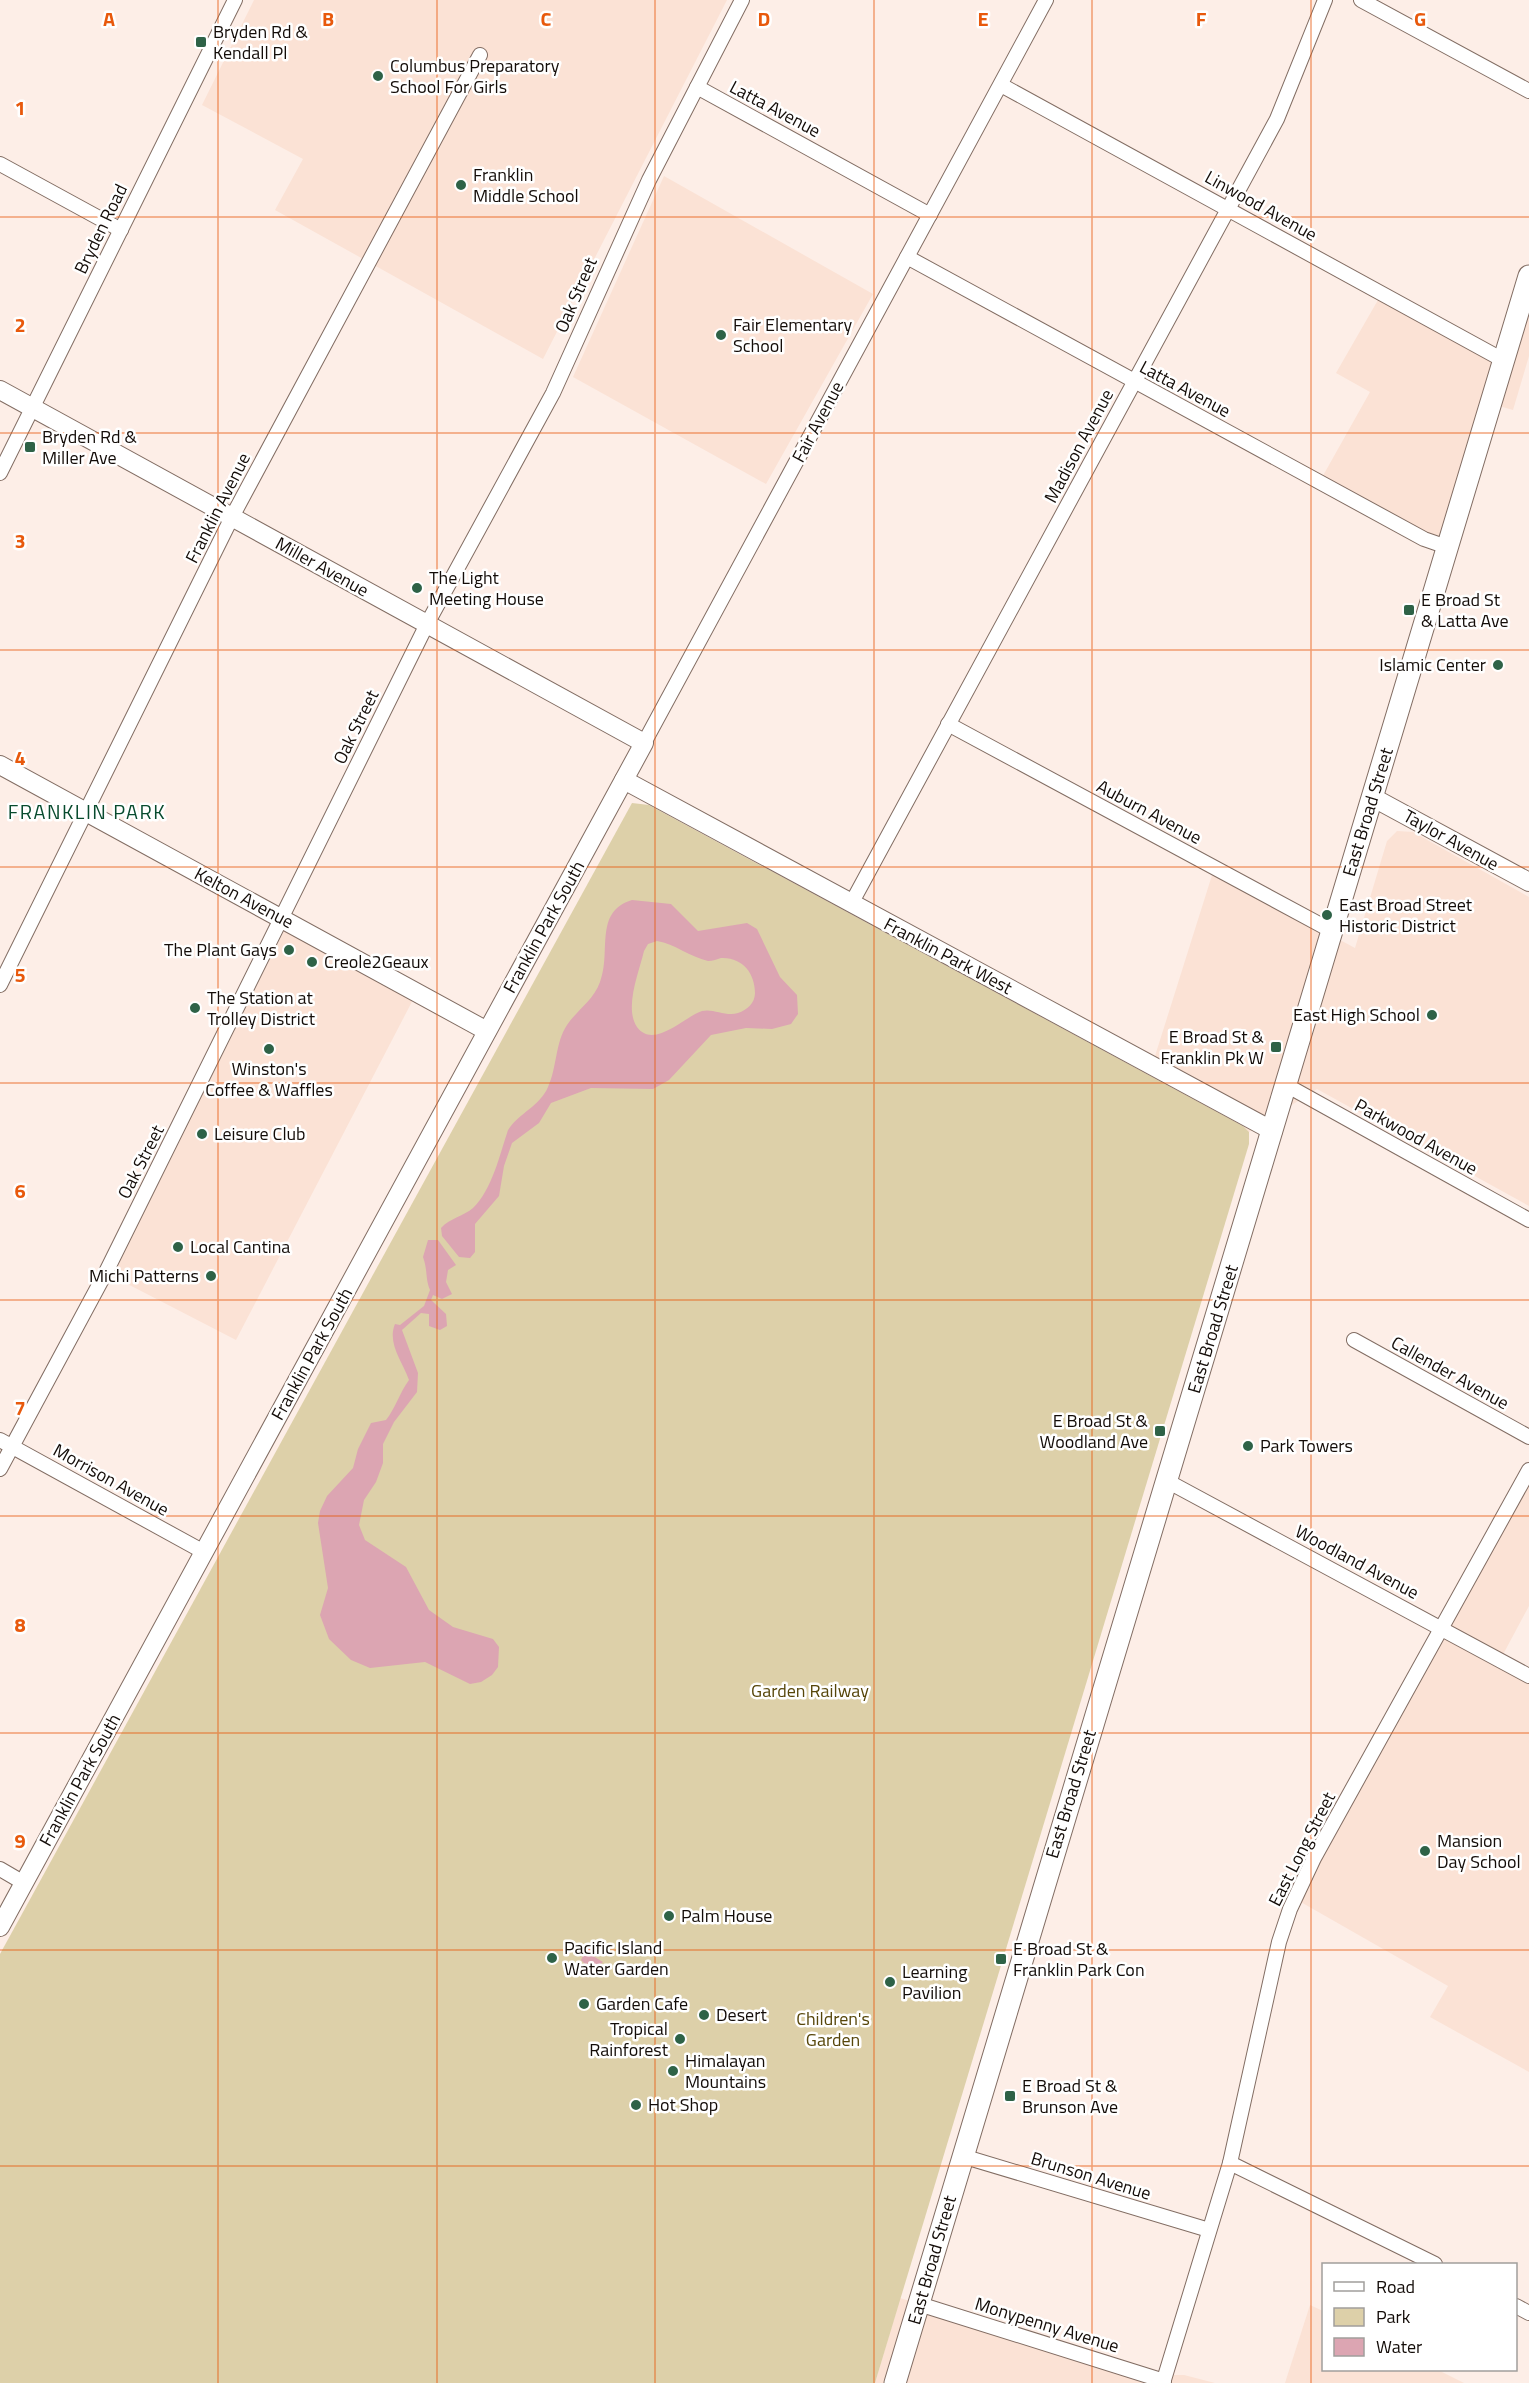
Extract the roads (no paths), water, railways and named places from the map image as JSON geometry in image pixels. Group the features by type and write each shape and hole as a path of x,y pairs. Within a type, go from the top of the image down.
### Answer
{"main road":[{"name":"East Broad Street","path":"895,2383 1529,276"}],"street":[{"name":"Bryden Road","path":"0,473 235,0"},
{"name":"Oak Street","path":"0,1469 6,1444 105,1272 427,624 553,393 613,255 742,0"},
{"name":"Fair Avenue","path":"624,780 1046,0"},
{"name":"Madison Avenue","path":"851,904 1281,110 1325,0"},
{"path":"1361,0 1529,92"},
{"name":"Franklin Avenue","path":"0,985 232,518 480,55"},
{"name":"Linwood Avenue","path":"1001,85 1503,360"},
{"name":"Latta Avenue","path":"697,87 930,215"},
{"path":"0,164 121,230"},
{"name":"Latta Avenue","path":"907,258 1424,539 1447,547"},
{"name":"Miller Avenue","path":"0,390 644,743"},
{"name":"Auburn Avenue","path":"948,724 1332,931"},
{"name":"Kelton Avenue","path":"0,765 487,1031"},
{"name":"Franklin Park West","path":"624,780 1273,1131"},
{"name":"Franklin Park South","path":"0,1927 624,780"},
{"name":"Taylor Avenue","path":"1372,797 1529,882"},
{"name":"Parkwood Avenue","path":"1286,1085 1529,1220"},
{"name":"Callender Avenue","path":"1354,1340 1529,1437"},
{"name":"Morrison Avenue","path":"6,1444 204,1552"},
{"name":"East Long Street","path":"1164,2382 1230,2163 1268,1983 1290,1910 1314,1858 1443,1629 1529,1470"},
{"name":"Woodland Avenue","path":"1167,1481 1529,1676"},
{"path":"0,1869 24,1882"},
{"name":"Brunson Avenue","path":"962,2156 1209,2230"},
{"path":"1230,2163 1431,2263"},
{"name":"Monypenny Avenue","path":"919,2304 1164,2382"}],"water":[{"path":"632,900 671,904 698,931 747,923 757,929 780,977 797,995 798,1014 791,1024 772,1029 746,1028 711,1035 669,1080 653,1089 591,1088 551,1103 539,1123 512,1143 504,1166 499,1196 475,1224 475,1252 470,1258 459,1257 442,1236 441,1228 469,1211 480,1200 495,1171 508,1130 540,1099 548,1087 563,1032 593,995 600,982 608,923 612,914 620,906","holes":["657,941 708,961 721,958 736,960 746,968 753,979 755,997 752,1003 738,1013 702,1011 670,1030 652,1035 644,1033 633,1019 634,990 648,944"]},
{"path":"428,1240 438,1240 456,1265 448,1270 446,1282 452,1294 442,1299 433,1295 431,1300 446,1314 447,1326 440,1330 429,1326 429,1314 421,1313 402,1330 418,1373 417,1392 394,1422 383,1444 383,1463 376,1482 364,1500 359,1525 365,1540 406,1567 429,1610 453,1627 493,1639 499,1647 498,1667 492,1675 481,1682 470,1684 425,1662 370,1668 351,1660 329,1639 320,1615 328,1588 318,1523 320,1511 327,1496 353,1468 358,1449 371,1423 386,1420 409,1380 396,1352 393,1331 395,1324 400,1325 424,1306 430,1290 423,1257"},
{"path":"589,1944 594,1946 593,1956 603,1962 597,1968 593,1963 585,1964 581,1960"}],"place":[{"name":"Bryden Rd & Kendall Pl","path":"201,42"},
{"name":"Columbus Preparatory School For Girls","path":"378,76"},
{"name":"Franklin Middle School","path":"461,185"},
{"name":"Fair Elementary School","path":"721,335"},
{"name":"Bryden Rd & Miller Ave","path":"30,447"},
{"name":"The Light Meeting House","path":"417,588"},
{"name":"E Broad St & Latta Ave","path":"1409,610"},
{"name":"Islamic Center","path":"1498,665"},
{"name":"East Broad Street Historic District","path":"1327,915"},
{"name":"The Plant Gays","path":"289,950"},
{"name":"Creole2Geaux","path":"312,962"},
{"name":"The Station at Trolley District","path":"195,1008"},
{"name":"East High School","path":"1432,1015"},
{"name":"E Broad St & Franklin Pk W","path":"1276,1047"},
{"name":"Winston's Coffee & Waffles","path":"269,1049"},
{"name":"Leisure Club","path":"202,1134"},
{"name":"Local Cantina","path":"178,1247"},
{"name":"Michi Patterns","path":"211,1276"},
{"name":"E Broad St & Woodland Ave","path":"1160,1431"},
{"name":"Park Towers","path":"1248,1446"},
{"name":"Mansion Day School","path":"1425,1851"},
{"name":"Palm House","path":"669,1916"},
{"name":"Pacific Island Water Garden","path":"552,1958"},
{"name":"E Broad St & Franklin Park Con","path":"1001,1959"},
{"name":"Learning Pavilion","path":"890,1982"},
{"name":"Garden Cafe","path":"584,2004"},
{"name":"Desert","path":"704,2015"},
{"name":"Tropical Rainforest","path":"680,2039"},
{"name":"Himalayan Mountains","path":"673,2071"},
{"name":"E Broad St & Brunson Ave","path":"1010,2096"},
{"name":"Hot Shop","path":"636,2105"}],"district":[{"name":"FRANKLIN PARK","path":"87,812"}],"park label":[{"name":"Garden Railway","path":"810,1691"},
{"name":"Children's Garden","path":"833,2029"}]}
